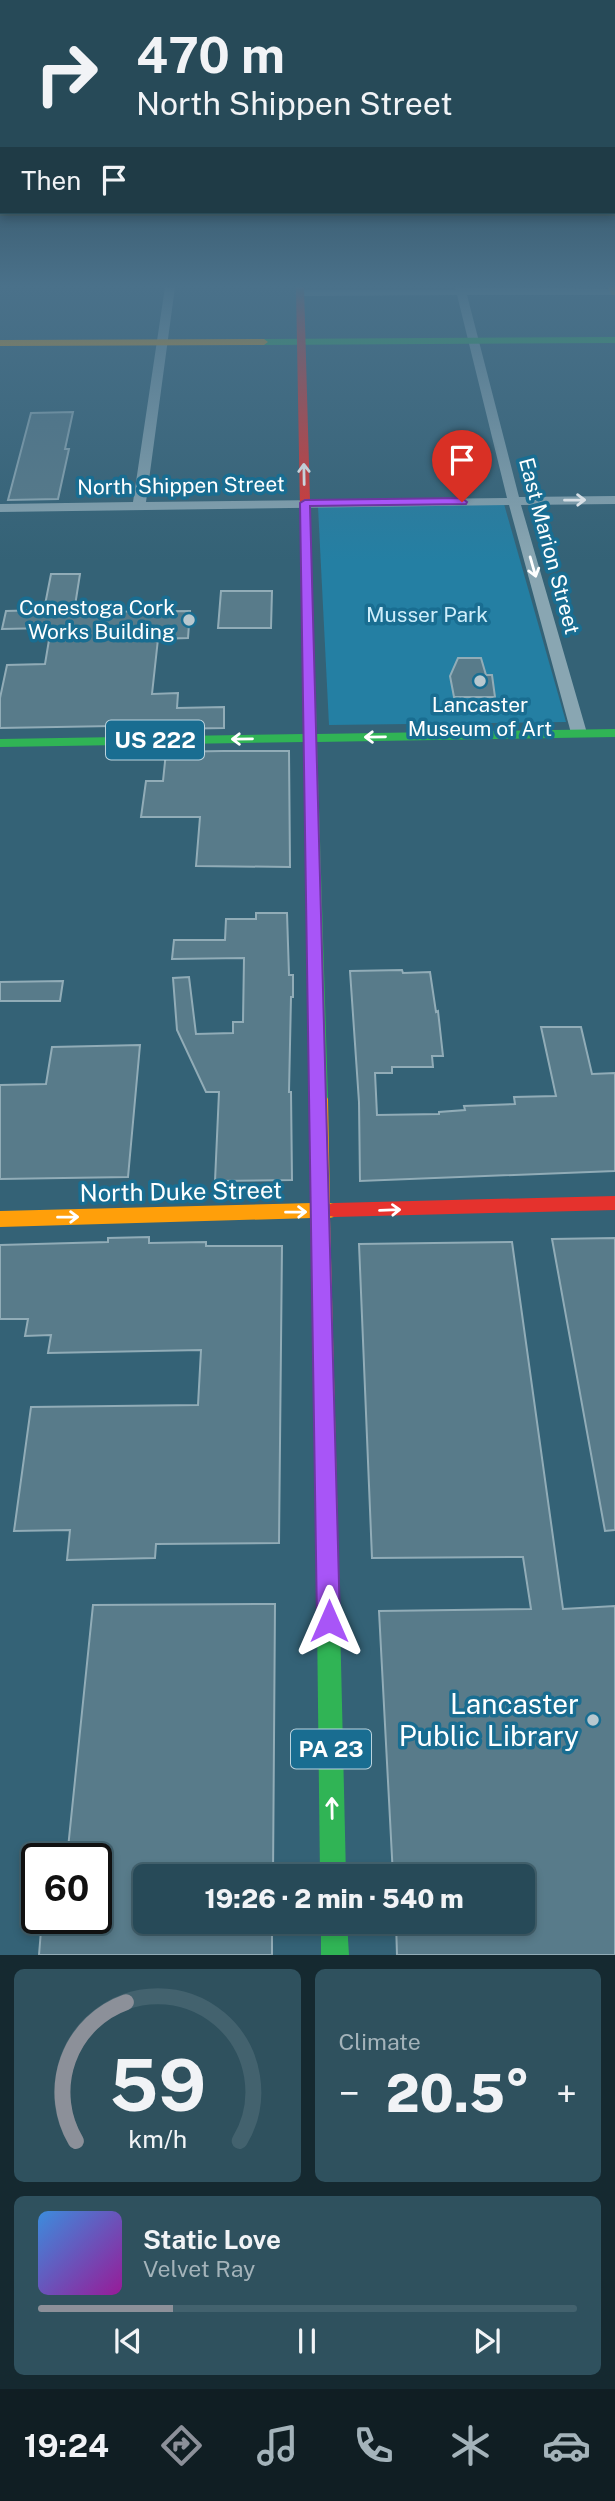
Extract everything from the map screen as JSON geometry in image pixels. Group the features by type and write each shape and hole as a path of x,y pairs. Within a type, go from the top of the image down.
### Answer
{"main road":[{"name":"PA 23","path":"302,378 333,1864"},
{"name":"US 222","path":"0,743 615,733"},
{"name":"North Duke Street","path":"0,1219 615,1203"},
{"path":"334,1934 335,1955"}],"street":[{"path":"139,506 158,378"},
{"name":"East Marion Street","path":"483,378 514,501 579,733"},
{"name":"North Shippen Street","path":"0,508 615,500"}],"green space":[{"name":"Musser Park","path":"504,504 566,722 329,725 318,507"}],"building":[{"path":"73,412 65,449 69,449 58,499 8,500 31,413"},
{"path":"51,574 80,574 74,612 190,611 188,638 158,639 152,694 178,693 177,708 224,707 224,728 169,729 169,725 0,728 0,698 7,665 45,664 51,628 2,629 6,611 44,610"},
{"path":"221,591 272,591 271,628 218,628"},
{"name":"Lancaster Museum of Art","path":"458,658 481,658 486,675 492,675 495,697 454,697 450,676"},
{"path":"289,751 290,867 196,866 200,817 141,817 146,781 163,781 166,752"},
{"path":"256,913 287,913 289,975 293,975 289,1092 292,1180 215,1181 219,1092 206,1092 177,1030 173,978 189,977 196,1034 233,1033 233,1022 243,1022 244,958 172,959 174,940 225,940 226,919 256,919"},
{"path":"402,970 403,973 430,972 443,1056 432,1056 433,1067 392,1067 392,1073 375,1073 377,1115 439,1114 465,1110 464,1106 515,1104 514,1097 556,1096 541,1027 581,1027 592,1074 615,1073 615,1171 360,1181 359,1102 350,971"},
{"path":"63,981 60,1001 0,1001 0,982"},
{"path":"140,1045 128,1177 0,1179 0,1085 46,1084 52,1047"},
{"path":"149,1237 149,1243 206,1242 206,1246 282,1246 279,1543 156,1544 155,1558 67,1560 70,1530 14,1531 31,1407 198,1405 201,1350 48,1353 51,1335 25,1336 28,1319 0,1319 0,1245 108,1242 108,1238"},
{"path":"615,1238 615,1530 605,1531 552,1239"},
{"path":"512,1242 563,1609 615,1606 615,1955 397,1955 396,1934 535,1934 535,1864 392,1864 379,1611 531,1609 523,1557 372,1558 359,1244"},
{"path":"275,1604 273,1864 133,1864 133,1934 272,1934 272,1955 39,1955 41,1934 112,1934 112,1843 69,1843 93,1605"}],"traffic: fast":[{"path":"309,677 319,1099"},
{"path":"0,743 615,733"},
{"path":"327,1534 333,1864"},
{"path":"334,1934 335,1955"}],"traffic: slow":[{"path":"319,1099 327,1534"},
{"path":"0,1219 334,1210"}],"traffic: jam":[{"path":"302,378 309,677"},
{"path":"334,1210 615,1203"}],"place":[{"name":"Conestoga Cork Works Building","path":"189,620"},
{"name":"Lancaster Museum of Art","path":"480,681"},
{"name":"Lancaster Public Library","path":"593,1720"}],"route":[{"path":"329,1621 305,503 462,502"}]}
